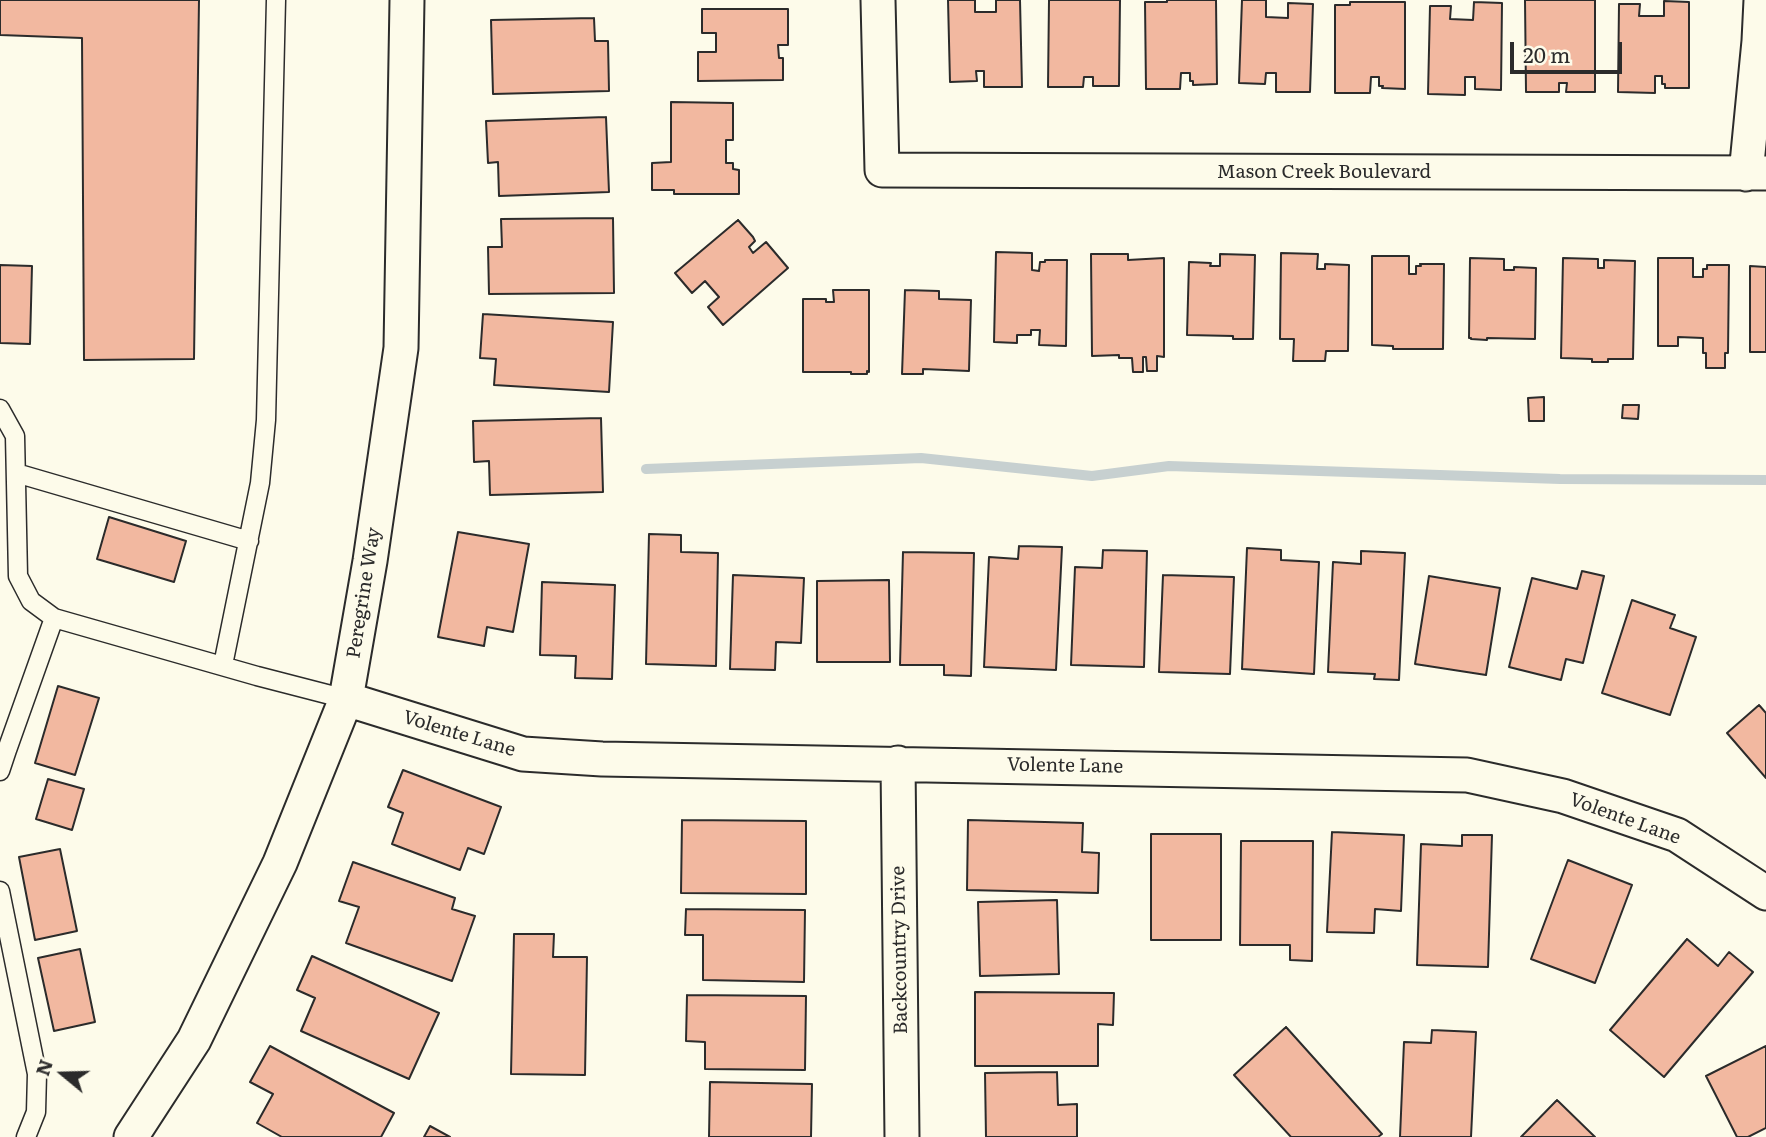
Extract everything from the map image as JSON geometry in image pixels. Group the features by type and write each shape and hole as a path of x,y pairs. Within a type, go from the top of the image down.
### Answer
{"street":[{"name":"Peregrine Way","path":"131,1137 194,1040 280,863 346,699 370,561 401,348 407,0"},
{"name":"Mason Creek Boulevard","path":"878,0 881,170 1756,174"},
{"path":"1756,174 1761,0"},
{"name":"Volente Lane","path":"346,699 523,754 602,759 1466,775 1563,796 1677,835 1766,893"},
{"name":"Backcountry Drive","path":"898,763 902,1137"}],"lane":[{"path":"223,665 260,483 266,420 276,0"},
{"path":"0,408 15,436 18,576 31,601 54,618 346,699"},
{"path":"16,472 248,541"},
{"path":"0,771 4,751 54,618"},
{"path":"0,891 37,1074 36,1112 26,1137"}],"building":[{"path":"0,0 199,0 194,359 84,360 82,38 0,35"},
{"path":"948,0 975,0 975,12 996,12 996,0 1020,0 1022,87 984,87 984,71 976,71 977,81 950,82"},
{"path":"1049,0 1120,0 1119,86 1093,86 1093,77 1084,77 1083,87 1048,87"},
{"path":"1216,0 1217,84 1193,85 1190,73 1181,73 1180,89 1146,89 1145,2"},
{"path":"1242,0 1266,0 1266,17 1288,18 1288,3 1313,4 1310,92 1276,92 1276,73 1266,73 1265,84 1239,83"},
{"path":"1525,0 1595,0 1595,92 1566,92 1567,83 1559,83 1559,92 1526,92"},
{"path":"1664,1 1689,2 1689,88 1665,88 1662,76 1655,76 1655,93 1618,92 1619,4 1640,4 1639,16 1664,16"},
{"path":"1350,2 1405,2 1405,89 1382,88 1383,86 1379,86 1379,77 1371,77 1370,93 1335,93 1335,5 1350,5"},
{"path":"1474,2 1502,3 1501,90 1475,89 1475,77 1465,77 1465,95 1428,94 1430,6 1451,6 1450,19 1473,20"},
{"path":"702,9 788,9 788,45 778,45 779,58 783,58 783,80 698,81 698,52 716,52 716,33 702,33"},
{"path":"594,18 595,41 608,41 609,91 493,94 491,20"},
{"path":"671,102 733,103 733,140 726,140 726,163 733,163 733,169 739,170 739,194 674,194 674,190 652,190 652,163 671,162"},
{"path":"606,117 609,192 499,196 498,162 488,163 486,121"},
{"path":"613,218 614,293 489,294 488,247 502,247 501,219"},
{"path":"738,220 755,241 749,247 753,253 766,242 788,268 723,325 708,307 719,297 705,281 692,293 675,273"},
{"path":"996,252 1032,253 1032,270 1039,271 1040,262 1045,260 1067,260 1066,346 1039,345 1040,330 1031,330 1031,335 1017,335 1017,343 994,342"},
{"path":"1281,253 1318,254 1317,269 1325,269 1325,264 1349,265 1348,351 1326,351 1325,361 1293,361 1294,339 1280,339"},
{"path":"1091,254 1128,254 1128,260 1164,258 1164,357 1157,356 1157,371 1147,371 1146,357 1143,357 1143,372 1133,372 1132,358 1119,358 1119,355 1092,356"},
{"path":"1220,254 1255,255 1253,339 1187,335 1189,262 1220,266"},
{"path":"1372,256 1409,256 1409,274 1416,274 1416,266 1421,266 1420,264 1444,264 1443,349 1393,349 1393,346 1372,345"},
{"path":"1470,258 1504,259 1504,270 1514,270 1514,267 1536,268 1535,339 1469,338"},
{"path":"1563,258 1598,259 1598,268 1604,268 1604,260 1635,261 1633,359 1592,362 1592,359 1561,358"},
{"path":"1658,258 1693,258 1693,277 1703,277 1703,269 1707,269 1707,265 1729,265 1728,353 1725,353 1725,368 1706,368 1703,338 1678,337 1678,346 1658,346"},
{"path":"0,265 32,266 30,344 0,343"},
{"path":"1750,266 1766,267 1766,352 1750,352"},
{"path":"833,290 869,290 867,374 803,372 803,299 826,299 826,302 834,302"},
{"path":"905,290 939,291 939,299 971,300 969,371 923,369 923,374 902,374"},
{"path":"483,314 613,322 609,392 494,385 496,359 480,358"},
{"path":"1544,397 1544,421 1529,421 1528,398"},
{"path":"1623,405 1639,405 1638,419 1622,418"},
{"path":"601,418 603,492 490,495 489,461 474,462 473,421"},
{"path":"109,517 186,541 174,582 97,559"},
{"path":"458,532 529,544 513,632 487,627 484,646 438,637"},
{"path":"649,534 681,535 681,552 718,553 716,666 646,664"},
{"path":"1019,546 1062,547 1056,670 984,667 989,557 1018,559"},
{"path":"1247,548 1281,550 1281,560 1319,562 1314,674 1242,669"},
{"path":"1103,550 1147,551 1144,667 1071,665 1075,567 1102,568"},
{"path":"1361,551 1405,553 1399,680 1374,679 1375,674 1328,672 1333,562 1361,564"},
{"path":"903,552 974,553 971,676 944,675 944,665 900,665"},
{"path":"1582,571 1604,576 1583,663 1566,659 1561,680 1509,667 1532,578 1577,589"},
{"path":"733,575 804,578 801,643 776,642 775,670 730,669"},
{"path":"1163,575 1234,577 1230,674 1159,672"},
{"path":"1429,576 1500,588 1486,675 1415,664"},
{"path":"889,580 890,662 817,662 817,581"},
{"path":"542,582 615,585 612,679 575,678 576,656 540,655"},
{"path":"1632,600 1675,615 1670,628 1696,637 1670,715 1602,693"},
{"path":"58,686 99,698 75,775 35,763"},
{"path":"1759,705 1766,713 1766,778 1727,733"},
{"path":"403,770 501,807 484,854 468,848 460,870 392,844 403,813 388,807"},
{"path":"48,779 84,789 72,830 36,819"},
{"path":"682,820 806,821 806,894 681,893"},
{"path":"968,820 1083,823 1082,852 1099,853 1098,893 967,890"},
{"path":"1332,832 1404,835 1401,911 1375,909 1374,933 1327,932"},
{"path":"1151,834 1221,834 1221,940 1151,940"},
{"path":"1462,835 1492,835 1488,967 1417,965 1421,844 1462,846"},
{"path":"1241,841 1313,841 1312,961 1290,960 1290,945 1240,945"},
{"path":"60,849 77,931 35,940 19,857"},
{"path":"1568,860 1632,885 1595,983 1531,959"},
{"path":"353,862 455,898 452,909 475,916 452,981 346,943 359,907 339,901"},
{"path":"1057,900 1059,974 980,976 978,902"},
{"path":"686,909 805,910 804,982 703,980 703,935 685,935"},
{"path":"514,934 554,934 553,957 587,957 585,1075 511,1074"},
{"path":"1687,939 1718,966 1729,952 1753,972 1664,1077 1610,1030"},
{"path":"80,949 95,1022 54,1031 38,958"},
{"path":"312,956 439,1013 409,1079 301,1031 315,998 297,990"},
{"path":"975,992 1114,993 1113,1025 1098,1024 1098,1066 975,1066"},
{"path":"687,995 806,996 805,1070 705,1069 705,1042 686,1041"},
{"path":"1286,1027 1382,1134 1378,1137 1291,1137 1234,1075"},
{"path":"1432,1030 1476,1032 1471,1137 1400,1137 1404,1042 1431,1043"},
{"path":"270,1046 394,1113 381,1137 282,1137 257,1123 273,1094 250,1082"},
{"path":"1766,1046 1766,1128 1748,1137 1737,1137 1706,1076"},
{"path":"1057,1072 1058,1105 1077,1104 1077,1137 986,1137 985,1073"},
{"path":"710,1082 812,1084 811,1137 709,1137"},
{"path":"1557,1100 1595,1137 1521,1137"},
{"path":"430,1126 450,1137 424,1137"}],"waterway":[{"path":"646,469 921,458 1092,476 1169,466 1560,479 1766,480"}]}
